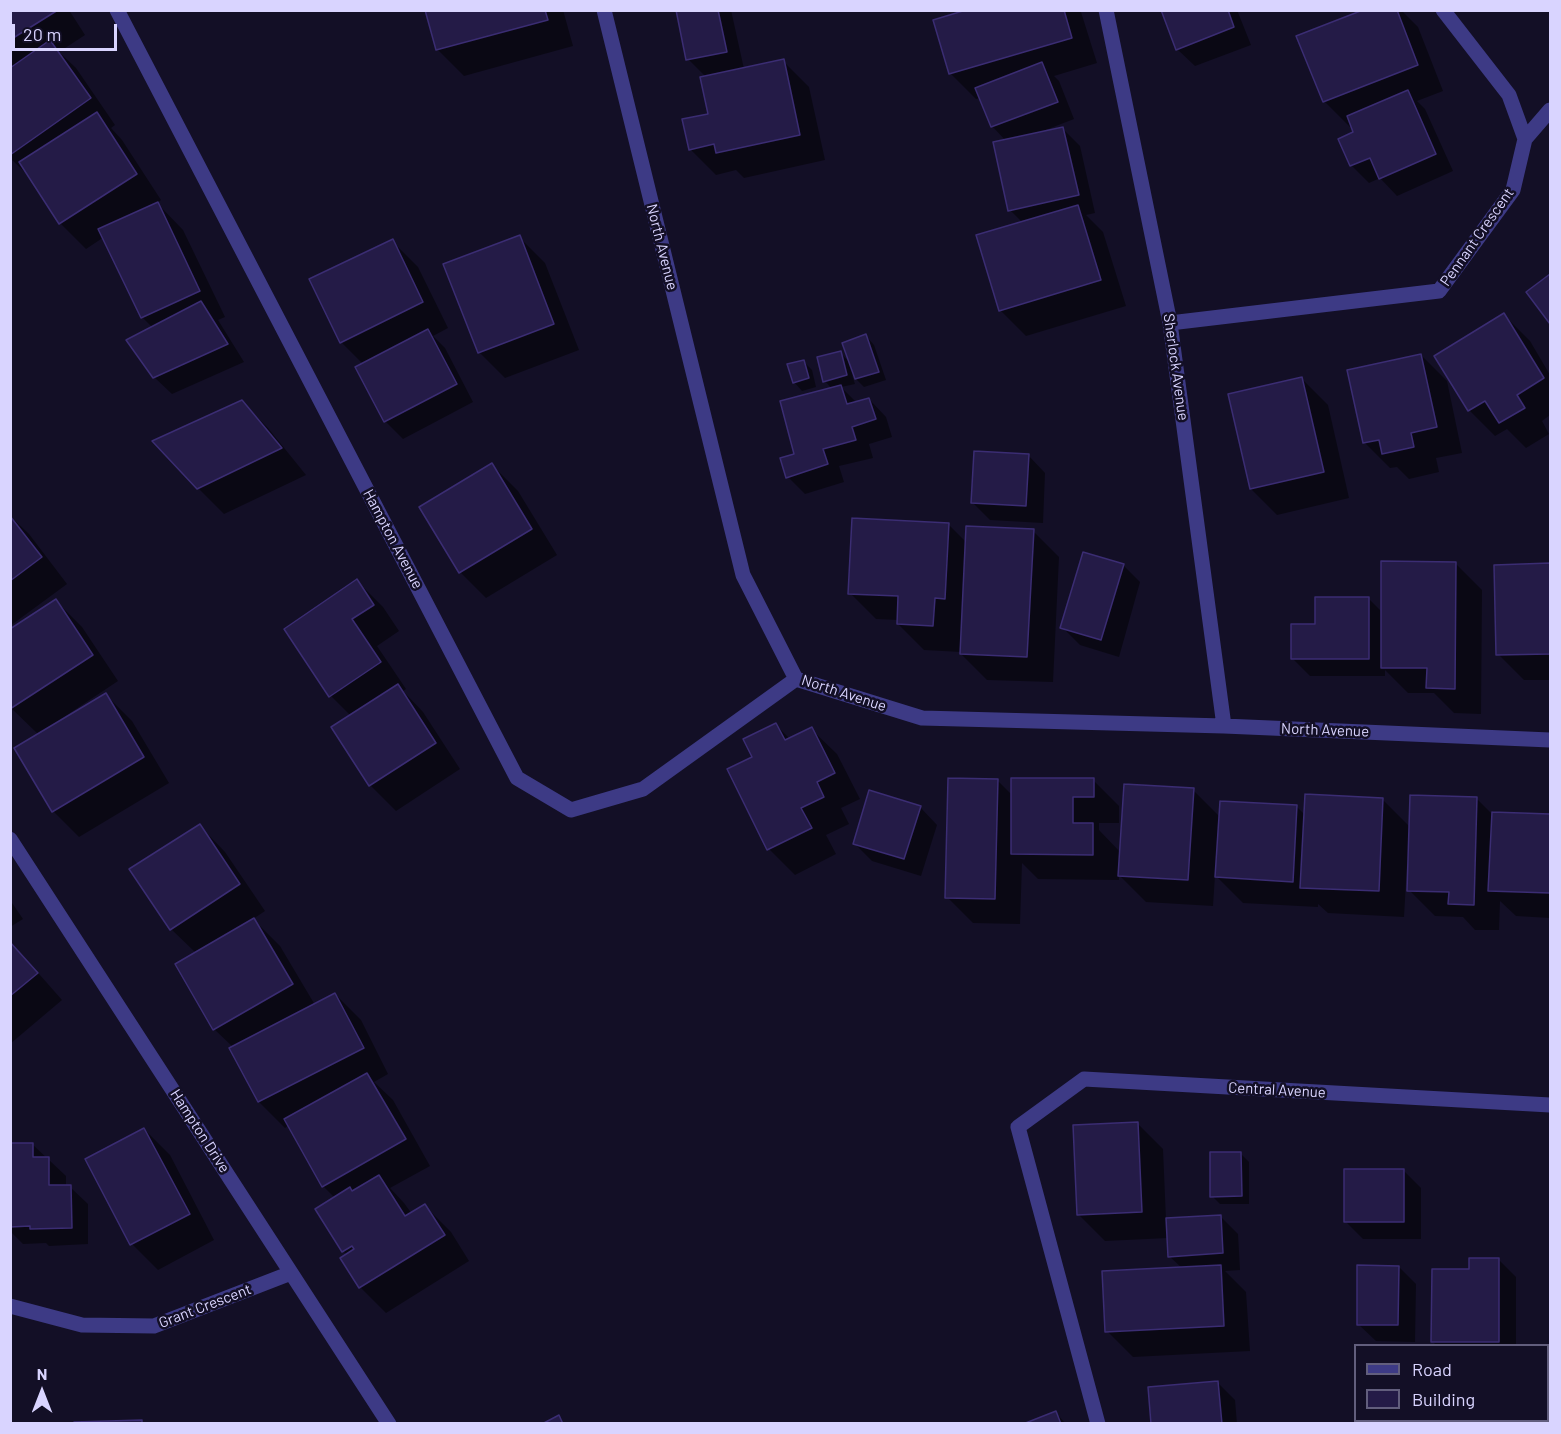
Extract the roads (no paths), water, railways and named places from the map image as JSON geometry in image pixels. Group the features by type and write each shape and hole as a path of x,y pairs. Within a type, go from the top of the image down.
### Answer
{"street":[{"name":"Hampton Avenue","path":"117,10 517,777 571,810 643,789 796,679"},
{"name":"North Avenue","path":"604,10 743,575 796,679 922,718 1224,726 1551,740"},
{"name":"Sherlock Avenue","path":"1106,10 1170,323 1224,726"},
{"path":"1443,10 1509,95 1525,139 1551,110"},
{"name":"Pennant Crescent","path":"1170,323 1439,291 1513,190 1525,139"},
{"name":"Hampton Drive","path":"10,839 389,1424"},
{"name":"Central Avenue","path":"1098,1424 1018,1127 1084,1079 1551,1104"},
{"name":"Grant Crescent","path":"10,1306 82,1325 154,1326 291,1273"}]}
